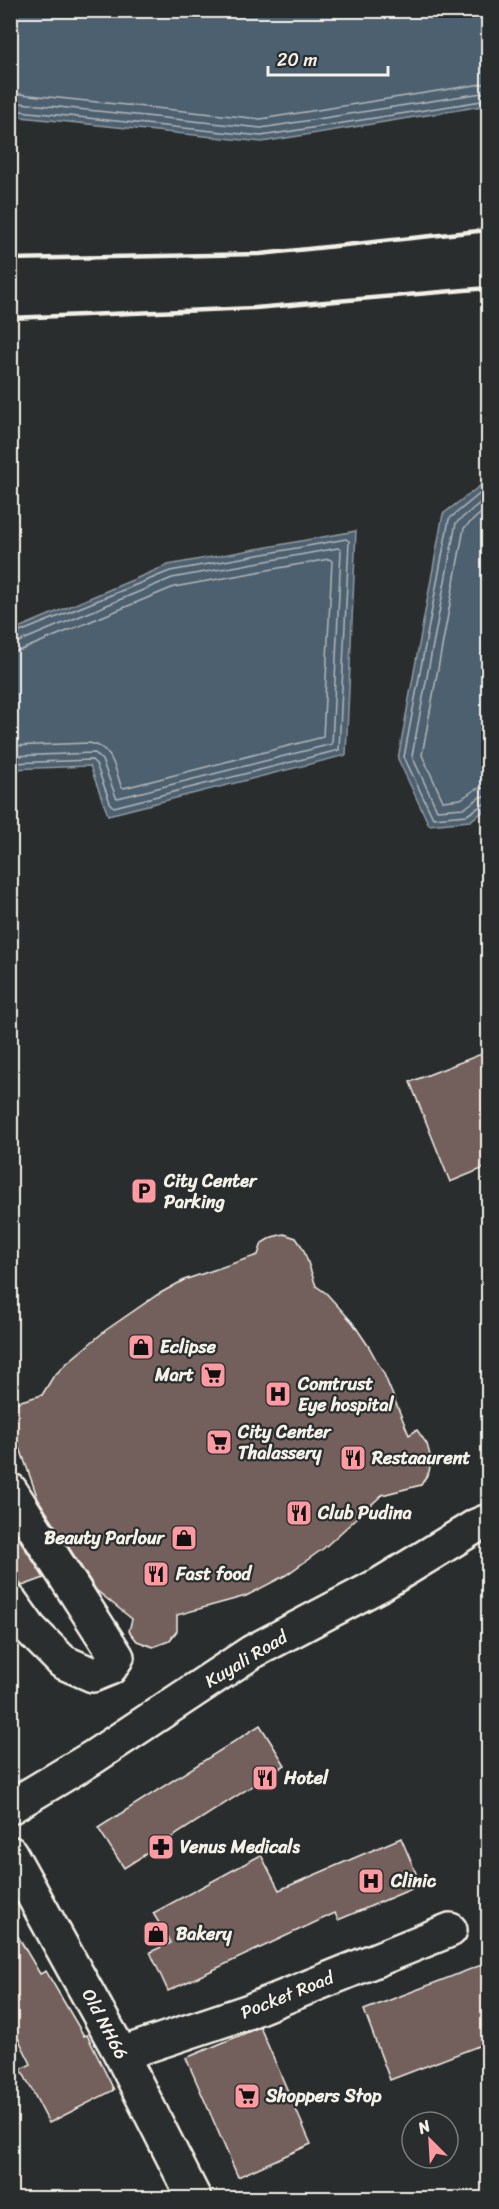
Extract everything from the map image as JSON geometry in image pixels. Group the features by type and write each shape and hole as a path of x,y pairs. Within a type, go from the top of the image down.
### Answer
{"main road":[{"path":"10,1490 117,1657 110,1668 93,1675 63,1662 30,1629 10,1601"},
{"name":"Kuyali Road","path":"10,1807 92,1758 252,1652 381,1584 476,1526 489,1521"},
{"name":"Old NH66","path":"10,1853 121,2054 194,2199"},
{"name":"Pocket Road","path":"121,2054 247,2012 450,1930"}],"water":[{"path":"11,10 488,11 488,105 262,142 11,116"},
{"path":"488,481 488,808 470,821 429,825 398,759 443,514"},
{"path":"356,531 346,755 108,815 90,766 11,769 11,631 168,565"}],"building":[{"path":"489,1051 489,1166 450,1182 410,1082"},
{"name":"City Center Thalassery","path":"284,1234 296,1238 303,1248 316,1286 326,1293 353,1323 369,1347 384,1374 409,1435 417,1430 427,1444 431,1459 429,1472 421,1485 382,1495 324,1548 286,1575 246,1596 177,1615 177,1631 169,1641 153,1647 137,1641 129,1631 132,1619 96,1590 38,1499 21,1451 10,1440 10,1404 42,1395 53,1377 68,1362 106,1330 157,1295 184,1280 258,1255 262,1243"},
{"path":"10,1527 44,1578 22,1586 10,1565"},
{"path":"260,1725 285,1765 124,1868 98,1828"},
{"path":"401,1838 421,1885 338,1920 335,1913 168,1991 150,1952 171,1943 153,1913 261,1855 279,1890"},
{"path":"10,1923 40,1974 46,1971 84,2036 87,2035 114,2090 49,2123 21,2069 31,2064 10,2022"},
{"path":"489,1962 489,2042 390,2080 364,2010"},
{"path":"260,2027 311,2144 238,2177 186,2058"}],"railway":[{"path":"10,259 260,254 488,230"},
{"path":"10,318 255,308 488,288"}],"place":[{"name":"City Center Parking","path":"144,1191"},
{"name":"Eclipse","path":"141,1347"},
{"name":"Mart","path":"213,1375"},
{"name":"Comtrust Eye hospital","path":"278,1394"},
{"name":"City Center Thalassery","path":"219,1442"},
{"name":"Restaaurent","path":"353,1458"},
{"name":"Club Pudina","path":"299,1513"},
{"name":"Beauty Parlour","path":"184,1538"},
{"name":"Fast food","path":"156,1574"},
{"name":"Hotel","path":"265,1778"},
{"name":"Venus Medicals","path":"161,1847"},
{"name":"Clinic","path":"371,1881"},
{"name":"Bakery","path":"156,1934"},
{"name":"Shoppers Stop","path":"247,2096"}]}
